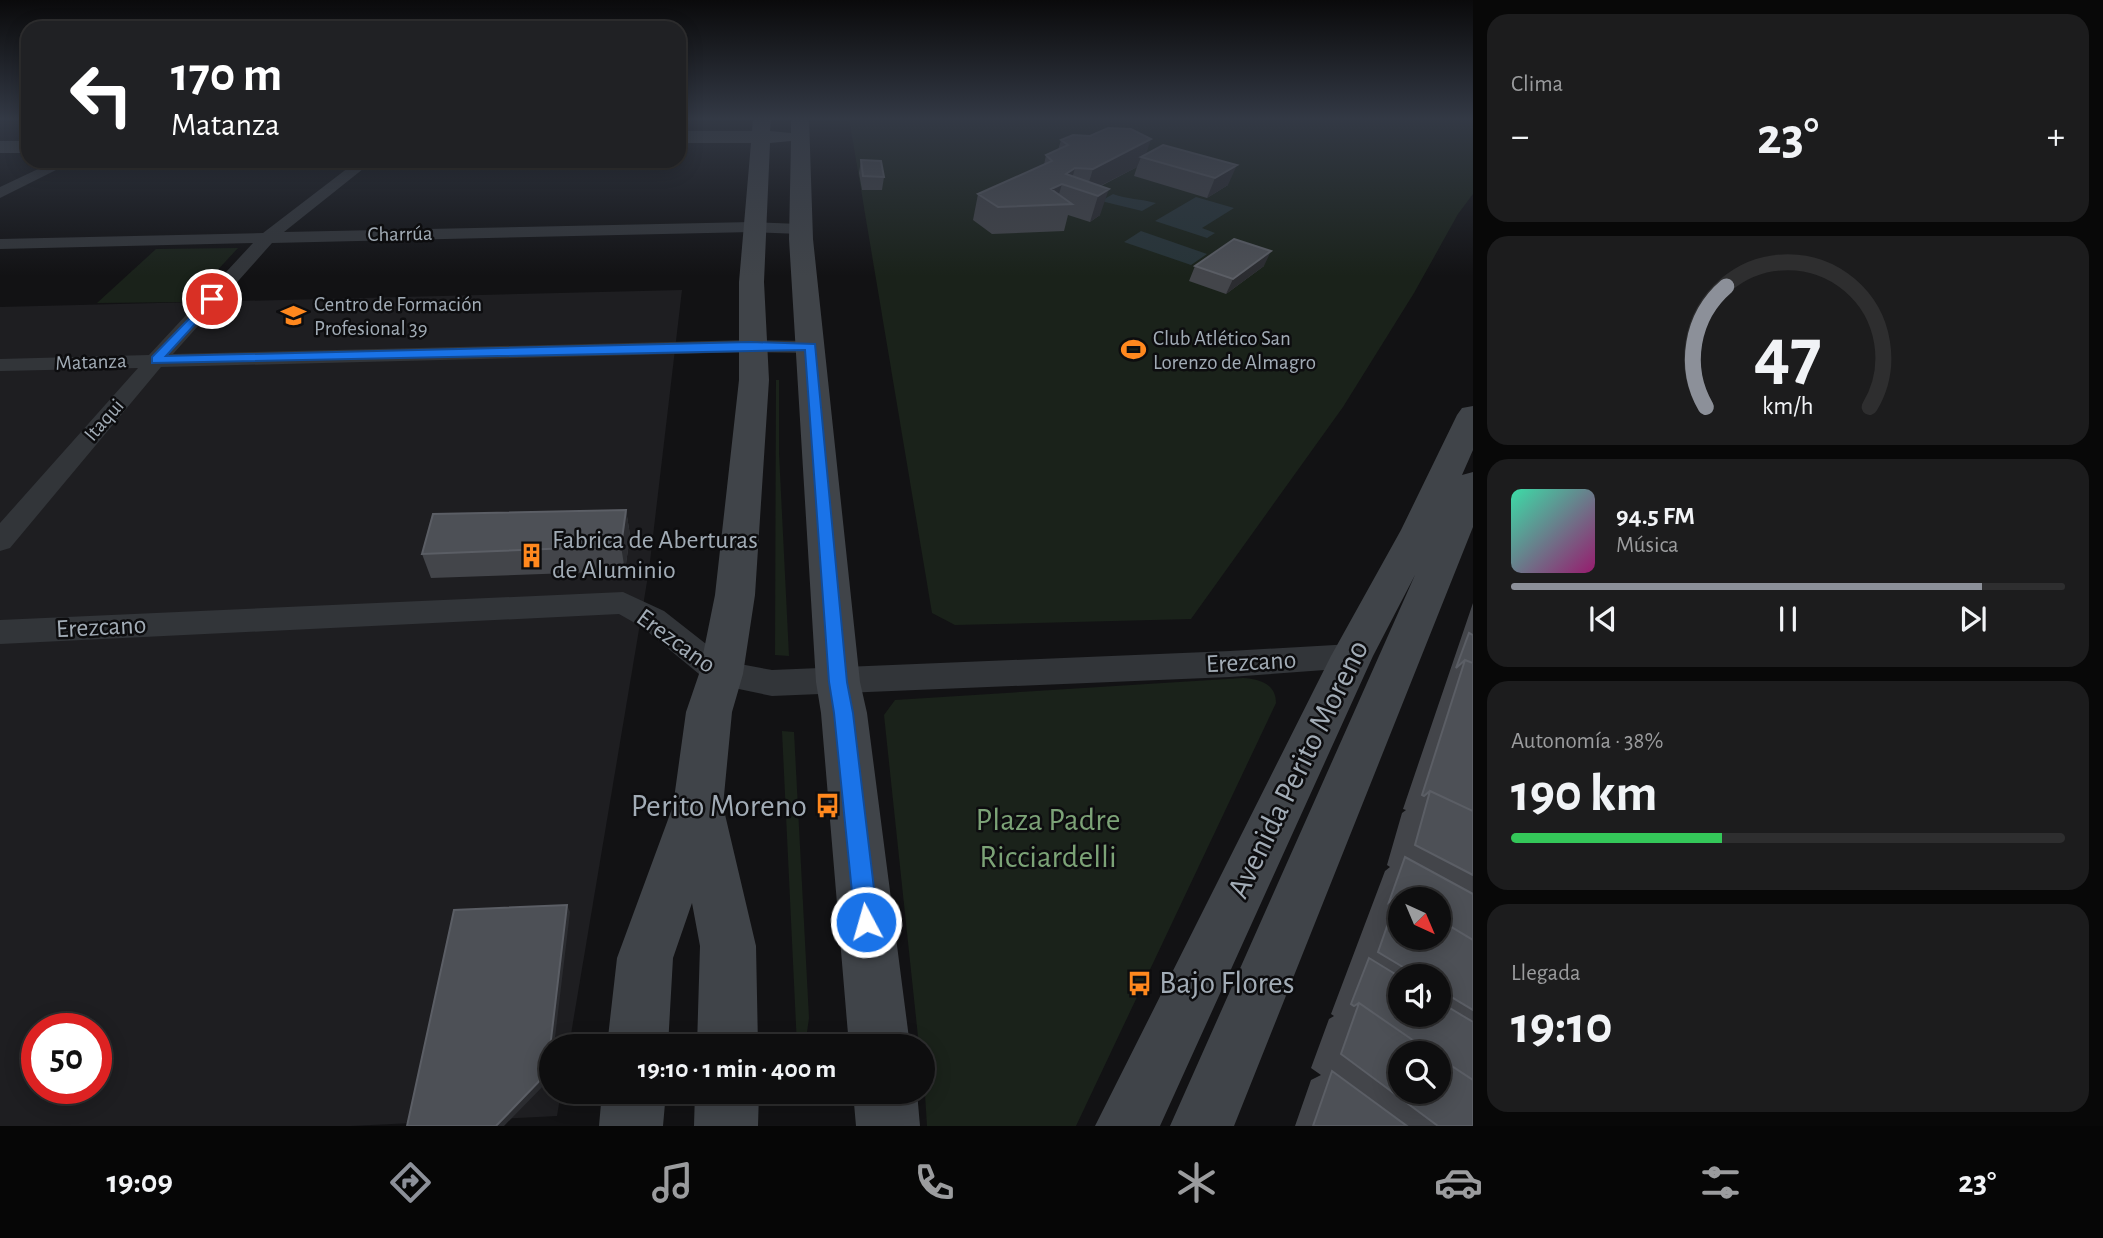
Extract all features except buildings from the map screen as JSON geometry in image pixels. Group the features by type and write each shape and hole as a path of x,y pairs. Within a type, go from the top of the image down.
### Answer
{"main road":[{"path":"639,1034 645,958 698,806 709,712 721,674 735,596 754,380 751,346 752,227 757,171"},
{"path":"800,171 800,229 838,682 844,713 879,1034"},
{"name":"Avenida Perito Moreno","path":"1127,1126 1352,656 1419,530 1473,415"},
{"name":"Avenida Perito Moreno","path":"1202,1126 1473,483"},
{"path":"698,806 728,946 727,1034"},
{"path":"631,1126 633,1104"},
{"path":"726,1126 727,1104"},
{"path":"886,1104 888,1126"}],"street":[{"path":"0,193 47,171"},
{"name":"Itaqui","path":"0,541 156,360 268,237 354,171"},
{"name":"Charrúa","path":"0,244 752,227 800,229"},
{"name":"Matanza","path":"0,365 751,346 811,347"},
{"name":"Erezcano","path":"0,632 623,603 653,619 721,674 772,683 1352,656"}],"shaded area":[{"path":"1113,194 1156,203 1142,211 1101,201"},
{"path":"1196,197 1234,208 1202,228 1215,233 1207,238 1155,221"},
{"path":"1141,231 1207,254 1191,265 1124,242"},
{"path":"682,290 649,570 571,1034 539,1034 539,1104 559,1104 557,1116 351,1126 0,1126 0,307"}],"green space":[{"name":"Club Atlético San Lorenzo de Almagro","path":"858,171 1473,171 1473,194 1458,214 1414,293 1343,407 1191,619 955,625 932,613"},
{"path":"238,248 188,302 97,303 156,249"},
{"path":"776,380 779,380 779,453 789,656 775,655"},
{"name":"Plaza Padre Ricciardelli","path":"1243,678 1266,684 1273,691 1276,703 1076,1126 927,1126 926,1104 935,1104 935,1034 918,1034 884,715 895,700"},
{"path":"782,731 794,732 809,1018 807,1034 796,1034"}],"place":[{"name":"Centro de Formación Profesional 39","path":"294,316"},
{"name":"Club Atlético San Lorenzo de Almagro","path":"1133,350"},
{"name":"Fabrica de Aberturas de Aluminio","path":"532,555"},
{"name":"Perito Moreno","path":"827,806"},
{"name":"Bajo Flores","path":"1139,983"}],"route":[{"path":"212,299 156,360 751,346 811,347 838,682 844,713 866,922"}]}
